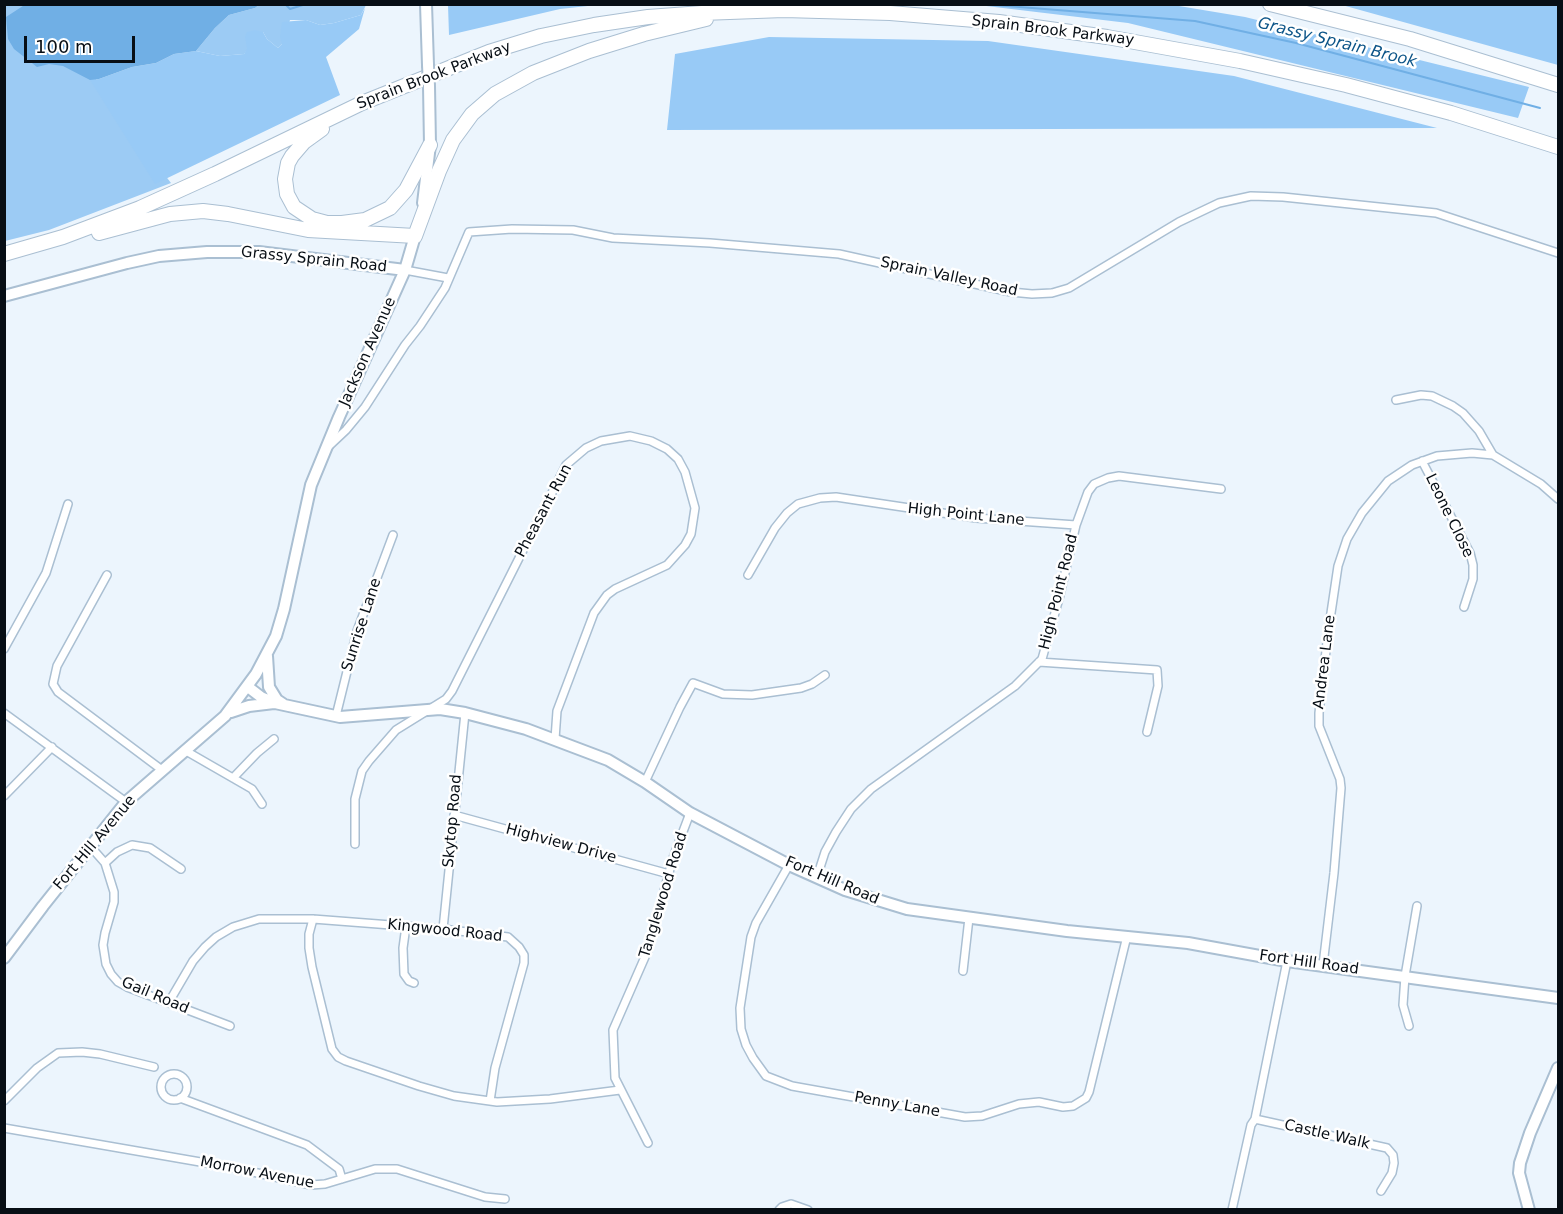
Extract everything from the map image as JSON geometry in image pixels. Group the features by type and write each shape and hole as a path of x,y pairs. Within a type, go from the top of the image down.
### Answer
{"highway":[{"path":"1270,4 1427,44 1558,85"},
{"path":"4,254 68,243 161,216 195,211 219,212 308,230 415,236 453,140 472,114 495,94 527,76 589,51 644,34 740,11"},
{"name":"Sprain Brook Parkway","path":"4,254 63,237 140,208 362,103 463,61 541,36 630,20 740,11 820,11 917,15 1044,27 1134,41 1240,61 1346,85 1451,113 1558,147"},
{"path":"362,103 304,142 288,164 285,179 287,194 294,207 305,216 319,221 342,224 379,215 403,195 430,145"}],"street":[{"name":"Jackson Avenue","path":"248,687 276,636 311,485 324,450 405,270 415,236 423,205 430,145 426,4"},
{"name":"Sprain Valley Road","path":"448,278 469,232 512,229 573,230 613,238 710,243 839,254 1011,292 1052,293 1070,288 1179,222 1219,203 1251,196 1283,197 1436,213 1558,253"},
{"name":"Grassy Sprain Road","path":"4,296 159,256 207,252 259,252 405,270 448,278"},
{"path":"324,450 346,430 364,407 445,288 448,278"},
{"path":"1396,400 1421,395 1432,396 1453,406 1463,413 1479,431 1493,455 1541,484 1558,499"},
{"name":"Pheasant Run","path":"355,844 356,799 358,781 362,771 396,730 446,699 452,691 566,465 586,448 601,441 630,436 651,441 667,449 678,459 685,472 695,508 691,534 685,545 667,565 615,589 607,595 594,613 557,711 555,740"},
{"name":"Andrea Lane","path":"1323,965 1335,873 1341,788 1340,779 1319,726 1319,713 1338,566 1347,539 1375,494 1400,472 1422,460 1455,453 1493,455"},
{"name":"Leone Close","path":"1422,460 1470,554 1473,579 1464,607"},
{"name":"High Point Road","path":"817,877 825,852 836,831 865,796 1016,686 1039,662 1049,639 1076,525 1088,492 1094,484 1108,478 1132,477 1221,489"},
{"name":"High Point Lane","path":"748,575 775,528 787,513 798,504 820,498 836,497 976,518 1076,525"},
{"path":"4,649 46,573 68,504"},
{"name":"Sunrise Lane","path":"336,716 357,631 393,535"},
{"path":"107,575 57,666 52,684 58,692 162,770"},
{"path":"225,716 243,707 279,704 269,687 267,654"},
{"path":"1039,662 1157,670 1158,686 1147,732"},
{"path":"645,782 693,683 723,694 752,695 807,686 825,675"},
{"name":"Fort Hill Road","path":"248,687 261,697 279,704 336,716 441,709 526,729 608,760 690,813 789,865 844,890 886,904 924,912 1067,931 1188,943 1287,961 1558,998"},
{"name":"Fort Hill Avenue","path":"4,958 126,802 225,716 248,687"},
{"path":"4,713 126,802"},
{"name":"Skytop Road","path":"443,929 465,713"},
{"path":"233,778 274,739"},
{"path":"4,796 52,747"},
{"path":"186,750 252,789 262,804"},
{"name":"Tanglewood Road","path":"648,1143 620,1090 614,1069 613,1030 648,950 669,874 690,813"},
{"name":"Highview Drive","path":"454,814 669,874"},
{"name":"Gail Road","path":"90,846 105,863 114,892 114,902 103,945 106,964 118,982 230,1026"},
{"path":"105,863 117,852 132,846 150,848 181,869"},
{"name":"Penny Lane","path":"789,865 756,923 751,937 740,1008 741,1029 753,1058 766,1076 792,1086 965,1116 982,1116 1019,1104 1039,1102 1063,1107 1073,1106 1086,1098 1089,1092 1128,936"},
{"path":"1409,1026 1403,1005 1405,976 1417,906"},
{"path":"963,971 969,918"},
{"path":"313,919 309,941 312,967 332,1049 338,1057 418,1086 490,1101 519,1102 620,1090"},
{"name":"Kingwood Road","path":"169,1002 199,954 216,937 233,927 253,920 313,919 443,929 508,937 514,941 524,955 522,973 501,1041 490,1101"},
{"path":"406,926 403,948 404,974 414,983"},
{"path":"1232,1209 1251,1125 1255,1119 1287,961"},
{"path":"4,1101 37,1068 58,1053 100,1054 154,1067"},
{"path":"1529,1209 1520,1173 1520,1163 1530,1133 1558,1068"},
{"path":"180,1098 307,1145 339,1169 342,1179"},
{"name":"Castle Walk","path":"1255,1119 1388,1148 1393,1155 1394,1163 1392,1173 1382,1191"},
{"name":"Morrow Avenue","path":"4,1128 235,1168 311,1185 325,1184 375,1169 397,1169 485,1197 505,1199"},
{"path":"779,1209 791,1204 808,1209"}],"shaded area":[{"path":"26,4 259,5 229,15 196,51 174,54 156,63 132,67 90,80 63,66 49,64 37,67 14,49 8,39 6,17"},
{"path":"448,4 597,5 560,9 449,35"},
{"path":"4,5 64,5 102,93 171,183 49,230 5,241"},
{"path":"259,5 366,5 361,15 334,23 320,25 306,20 290,20 282,44 278,48 267,39 263,32 244,54 220,56 196,51 229,15"},
{"path":"978,5 1173,5 1245,17 1529,87 1518,118 1128,23"},
{"path":"1342,5 1558,5 1558,65"},
{"path":"365,8 359,29 326,57 340,95 155,184 90,80 132,67 156,63 174,54 196,51 220,56 244,54 247,49 245,37 247,32 255,30 263,32 267,39 278,48 282,44 280,37 282,22 306,20 320,25 334,23 361,15"},
{"path":"769,37 988,41 1234,76 1437,128 667,130 675,54"}],"waterway":[{"name":"Grassy Sprain Brook","path":"285,4 290,9 306,4"},
{"name":"Grassy Sprain Brook","path":"982,4 1195,21 1296,43 1540,108"}]}
